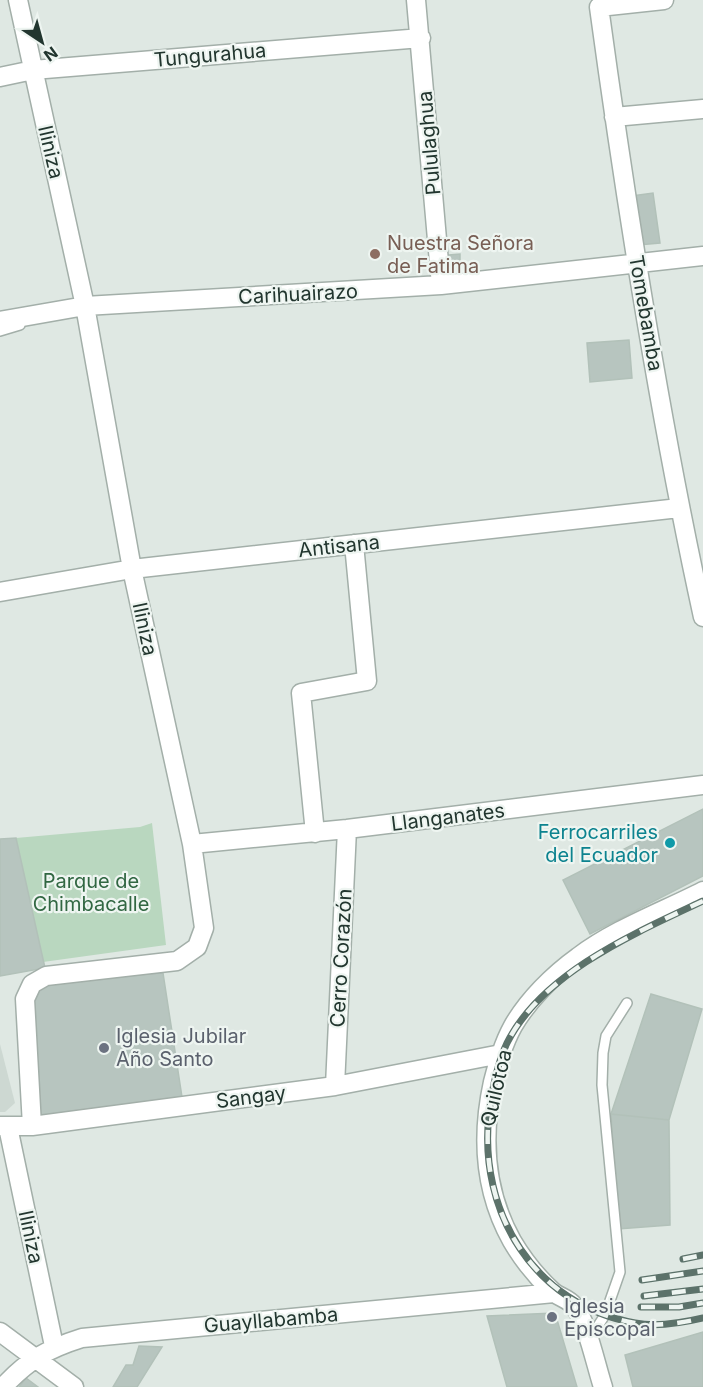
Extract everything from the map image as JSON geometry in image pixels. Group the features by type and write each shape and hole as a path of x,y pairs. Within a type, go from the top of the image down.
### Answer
{"street":[{"name":"Iliniza","path":"18,0 85,306 132,569 192,844 204,928 197,947 177,961 45,976 32,984 25,999 32,1126"},
{"name":"Pululaghua","path":"416,0 441,285"},
{"name":"Tomebamba","path":"664,0 599,7 637,265 679,508 703,617"},
{"name":"Tungurahua","path":"0,77 33,70 421,38"},
{"path":"614,117 703,109"},
{"name":"Carihuairazo","path":"0,321 85,306 441,285 703,256"},
{"name":"Antisana","path":"0,592 132,569 679,508"},
{"path":"315,833 302,693 367,681 354,544"},
{"name":"Llanganates","path":"192,844 315,833 703,785"},
{"name":"Cerro Corazón","path":"335,1086 347,829"},
{"name":"Quilotoa","path":"603,1387 581,1317 564,1296 554,1293 531,1268 512,1241 493,1196 486,1146 488,1107 501,1054 513,1026 554,977 578,956 610,937 703,891"},
{"name":"Sangay","path":"4,1127 32,1126 335,1086 501,1054"},
{"name":"Iliniza","path":"4,1127 54,1346"},
{"name":"Guayllabamba","path":"3,1387 36,1358 54,1346 82,1338 554,1293"},
{"path":"0,1332 74,1387"}],"lane":[{"path":"0,331 85,306"},
{"path":"588,1341 605,1315 620,1272 602,1085 606,1036 627,1003"}],"shaded area":[{"path":"0,1044 15,1103 5,1112 0,1112"}],"green space":[{"name":"Parque de Chimbacalle","path":"152,823 166,945 43,962 16,838 140,827"}],"building":[{"path":"653,193 660,243 638,245 632,196"},
{"path":"460,254 460,267 449,268 449,255"},
{"path":"629,340 632,378 590,382 587,343"},
{"name":"Ferrocarriles del Ecuador","path":"703,809 703,876 590,934 563,880"},
{"path":"16,838 45,968 0,976 0,839"},
{"name":"Iglesia Jubilar Año Santo","path":"163,973 182,1097 38,1119 30,999 47,981"},
{"path":"651,994 702,1009 669,1120 611,1114"},
{"path":"611,1114 669,1120 670,1225 618,1229"},
{"path":"555,1313 577,1387 507,1387 487,1316"},
{"path":"703,1332 703,1387 633,1387 625,1355"},
{"path":"139,1346 162,1347 137,1387 113,1387 126,1365 133,1365"},
{"path":"26,1378 38,1387 19,1387"}],"railway":[{"path":"703,901 593,958 566,976 523,1018 507,1043 498,1068 489,1114 488,1150 493,1185 504,1218 520,1248 542,1275 568,1297 599,1313 635,1323 669,1324 703,1318"},
{"path":"683,1259 703,1255"},
{"path":"642,1280 703,1271"},
{"path":"644,1296 703,1289"},
{"path":"641,1307 679,1307 703,1303"}],"place":[{"name":"Nuestra Señora de Fatima","path":"375,254"},
{"name":"Ferrocarriles del Ecuador","path":"670,843"},
{"name":"Iglesia Jubilar Año Santo","path":"104,1048"},
{"name":"Iglesia Episcopal","path":"552,1317"}]}
